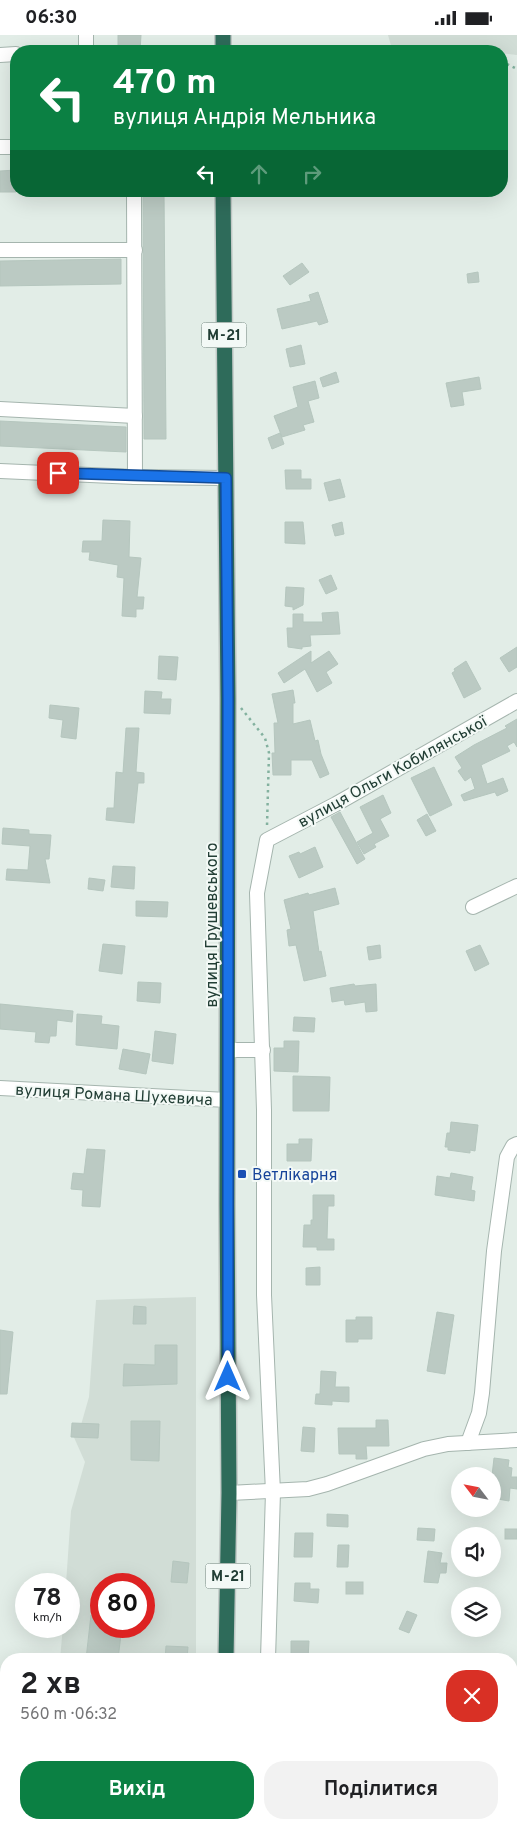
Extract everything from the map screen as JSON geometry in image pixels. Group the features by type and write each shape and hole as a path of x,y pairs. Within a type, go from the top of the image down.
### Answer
{"highway":[{"name":"вулиця Грушевського","path":"223,197 228,698 227,1100 229,1493 226,1653"}],"street":[{"path":"134,197 135,477"},
{"path":"0,250 135,250"},
{"path":"0,409 135,416"},
{"path":"0,471 135,477 226,478"},
{"name":"вулиця Ольги Кобилянської","path":"267,840 336,804 517,701"},
{"path":"267,840 257,893 263,1050 264,1295 273,1492 268,1653"},
{"path":"473,907 517,885"},
{"path":"228,1050 263,1050"},
{"name":"вулиця Романа Шухевича","path":"0,1088 227,1100"},
{"path":"468,1443 479,1413 482,1393 494,1251 507,1157 513,1146 517,1144"},
{"path":"229,1493 308,1489 328,1484 424,1449 448,1444 517,1440"}],"path":[{"path":"228,698 242,709 265,738 269,753 267,840"}],"shaded area":[{"path":"388,35 517,35 517,55 508,54 508,45 391,45"},
{"path":"196,1297 196,1653 61,1653 62,1638 80,1638 80,1573 67,1573 71,1511 85,1462 72,1433 81,1425 89,1397 96,1300"}],"building":[{"path":"118,35 141,35 140,45 118,45"},
{"path":"10,170 10,192 0,192 0,171"},
{"path":"143,197 164,197 166,439 144,439"},
{"path":"121,259 121,284 0,286 0,261"},
{"path":"302,263 309,272 290,285 283,276"},
{"path":"478,272 479,282 468,283 467,274"},
{"path":"318,292 328,322 319,325 317,321 282,329 277,309 311,301 309,295"},
{"path":"301,345 305,364 290,367 286,349"},
{"path":"336,372 339,382 323,387 320,378"},
{"path":"479,377 481,389 462,392 464,405 451,407 446,383"},
{"path":"315,381 319,398 308,401 314,422 303,425 305,430 282,437 274,416 298,407 293,387"},
{"path":"0,421 126,427 126,452 0,446"},
{"path":"280,433 284,444 272,449 268,438"},
{"path":"285,470 301,470 301,479 311,479 311,489 286,489"},
{"path":"340,479 345,497 329,501 324,483"},
{"path":"103,520 130,521 129,557 141,558 137,597 144,597 143,609 136,609 136,617 122,616 124,578 117,577 118,565 89,560 90,552 82,552 83,541 102,541"},
{"path":"285,522 303,522 305,544 285,543"},
{"path":"342,522 344,534 335,536 332,525"},
{"path":"331,575 337,589 326,594 319,580"},
{"path":"286,587 304,588 303,605 293,610 293,607 285,606"},
{"path":"338,612 340,634 310,635 311,646 302,647 302,649 288,647 287,628 293,628 293,614 303,614 303,622 323,622 322,613"},
{"path":"517,647 517,667 509,672 500,658"},
{"path":"311,651 311,663 329,651 338,664 326,672 332,683 317,692 305,669 284,683 278,673"},
{"path":"159,656 178,657 176,680 158,679"},
{"path":"466,661 481,689 464,698 452,673 455,671 454,669"},
{"path":"293,690 295,703 293,703 293,724 310,720 315,741 318,740 329,774 320,778 312,760 291,760 291,775 273,775 272,753 275,753 274,723 278,723 272,694"},
{"path":"145,691 162,692 161,699 171,699 170,714 144,713"},
{"path":"50,705 79,708 76,739 61,737 63,720 49,718"},
{"path":"517,719 517,747 514,742 507,746 510,751 481,765 487,784 503,778 508,791 497,796 495,792 464,801 461,795 475,789 471,777 465,781 458,771 462,768 455,757 507,728 505,726"},
{"path":"126,728 139,728 136,772 144,773 144,783 138,783 134,823 106,820 107,808 114,808 116,772 123,773"},
{"path":"434,767 452,805 430,816 411,778"},
{"path":"383,795 391,813 380,819 389,836 374,844 376,847 364,854 357,842 373,833 360,807"},
{"path":"340,812 365,859 357,864 331,817"},
{"path":"427,814 436,831 426,836 417,820"},
{"path":"3,828 29,830 29,834 51,835 49,859 45,859 50,883 6,880 7,869 28,870 30,846 2,844"},
{"path":"315,847 323,867 299,878 289,856 299,852 300,854"},
{"path":"113,866 135,867 134,889 111,887"},
{"path":"89,878 105,880 103,891 88,889"},
{"path":"335,888 339,904 313,911 319,952 321,951 326,976 304,981 296,945 289,946 287,930 291,929 284,900"},
{"path":"136,901 168,902 167,917 136,916"},
{"path":"103,944 125,946 122,974 99,971"},
{"path":"380,945 381,958 369,960 367,947"},
{"path":"480,945 489,964 475,971 466,951"},
{"path":"138,982 161,983 160,1003 137,1001"},
{"path":"354,984 355,986 376,984 377,1011 366,1012 365,1002 345,1005 344,1000 332,1002 330,988"},
{"path":"0,1004 73,1011 72,1022 57,1020 56,1036 50,1036 49,1043 35,1042 36,1032 0,1029"},
{"path":"77,1014 102,1016 101,1024 119,1026 117,1049 76,1045"},
{"path":"294,1017 315,1018 314,1032 293,1031"},
{"path":"155,1031 176,1034 173,1064 152,1061"},
{"path":"284,1041 299,1041 298,1072 274,1071 274,1048 284,1048"},
{"path":"123,1049 150,1054 146,1074 119,1069"},
{"path":"293,1076 330,1077 329,1111 293,1111"},
{"path":"451,1122 478,1125 475,1151 470,1150 470,1153 448,1150 448,1147 445,1147 447,1133 450,1133"},
{"path":"299,1139 312,1139 311,1161 287,1161 287,1144 299,1144"},
{"path":"87,1149 105,1150 100,1207 82,1206 83,1190 71,1189 73,1173 84,1174"},
{"path":"451,1173 473,1177 471,1190 475,1191 474,1201 435,1195 437,1176 450,1178"},
{"path":"313,1195 334,1195 334,1206 328,1206 327,1239 334,1239 334,1250 317,1250 317,1247 303,1247 304,1225 311,1225 311,1220 313,1220"},
{"path":"320,1267 320,1285 306,1285 306,1268"},
{"path":"134,1306 146,1307 146,1324 133,1324"},
{"path":"437,1312 454,1315 445,1374 427,1371"},
{"path":"356,1317 372,1317 372,1339 358,1339 358,1342 346,1342 346,1320 356,1320"},
{"path":"0,1330 13,1332 7,1394 0,1394"},
{"path":"155,1345 177,1345 177,1384 123,1386 124,1364 155,1365"},
{"path":"321,1371 336,1372 335,1387 349,1387 349,1402 332,1401 332,1405 315,1404 316,1394 320,1394"},
{"path":"376,1420 388,1420 389,1446 366,1446 367,1459 356,1459 356,1454 339,1454 338,1428 376,1428"},
{"path":"131,1421 160,1421 159,1461 131,1460"},
{"path":"72,1423 99,1424 98,1438 71,1437"},
{"path":"303,1427 315,1428 314,1452 301,1451"},
{"path":"494,1458 509,1460 508,1467 512,1468 511,1477 517,1477 517,1489 510,1488 509,1501 501,1500 501,1467 493,1467"},
{"path":"327,1514 348,1515 348,1527 327,1526"},
{"path":"418,1528 435,1529 434,1541 417,1540"},
{"path":"505,1529 517,1529 517,1539 505,1539"},
{"path":"295,1533 313,1533 312,1557 294,1557"},
{"path":"338,1545 349,1545 348,1567 337,1567"},
{"path":"428,1551 442,1553 440,1563 447,1563 446,1573 440,1573 438,1583 424,1582"},
{"path":"173,1561 189,1563 187,1583 171,1582"},
{"path":"346,1582 363,1582 363,1594 346,1594"},
{"path":"295,1583 310,1583 310,1589 319,1589 318,1603 294,1601"},
{"path":"407,1611 417,1615 409,1633 399,1629"},
{"path":"90,1624 90,1638 121,1638 119,1653 87,1653"},
{"path":"291,1641 309,1641 308,1653 291,1653"},
{"path":"166,1646 188,1647 188,1653 165,1653"}],"place":[{"name":"Ветлікарня","path":"242,1174"}],"route":[{"path":"58,473 135,477 226,478 228,698 228,1377"}]}
